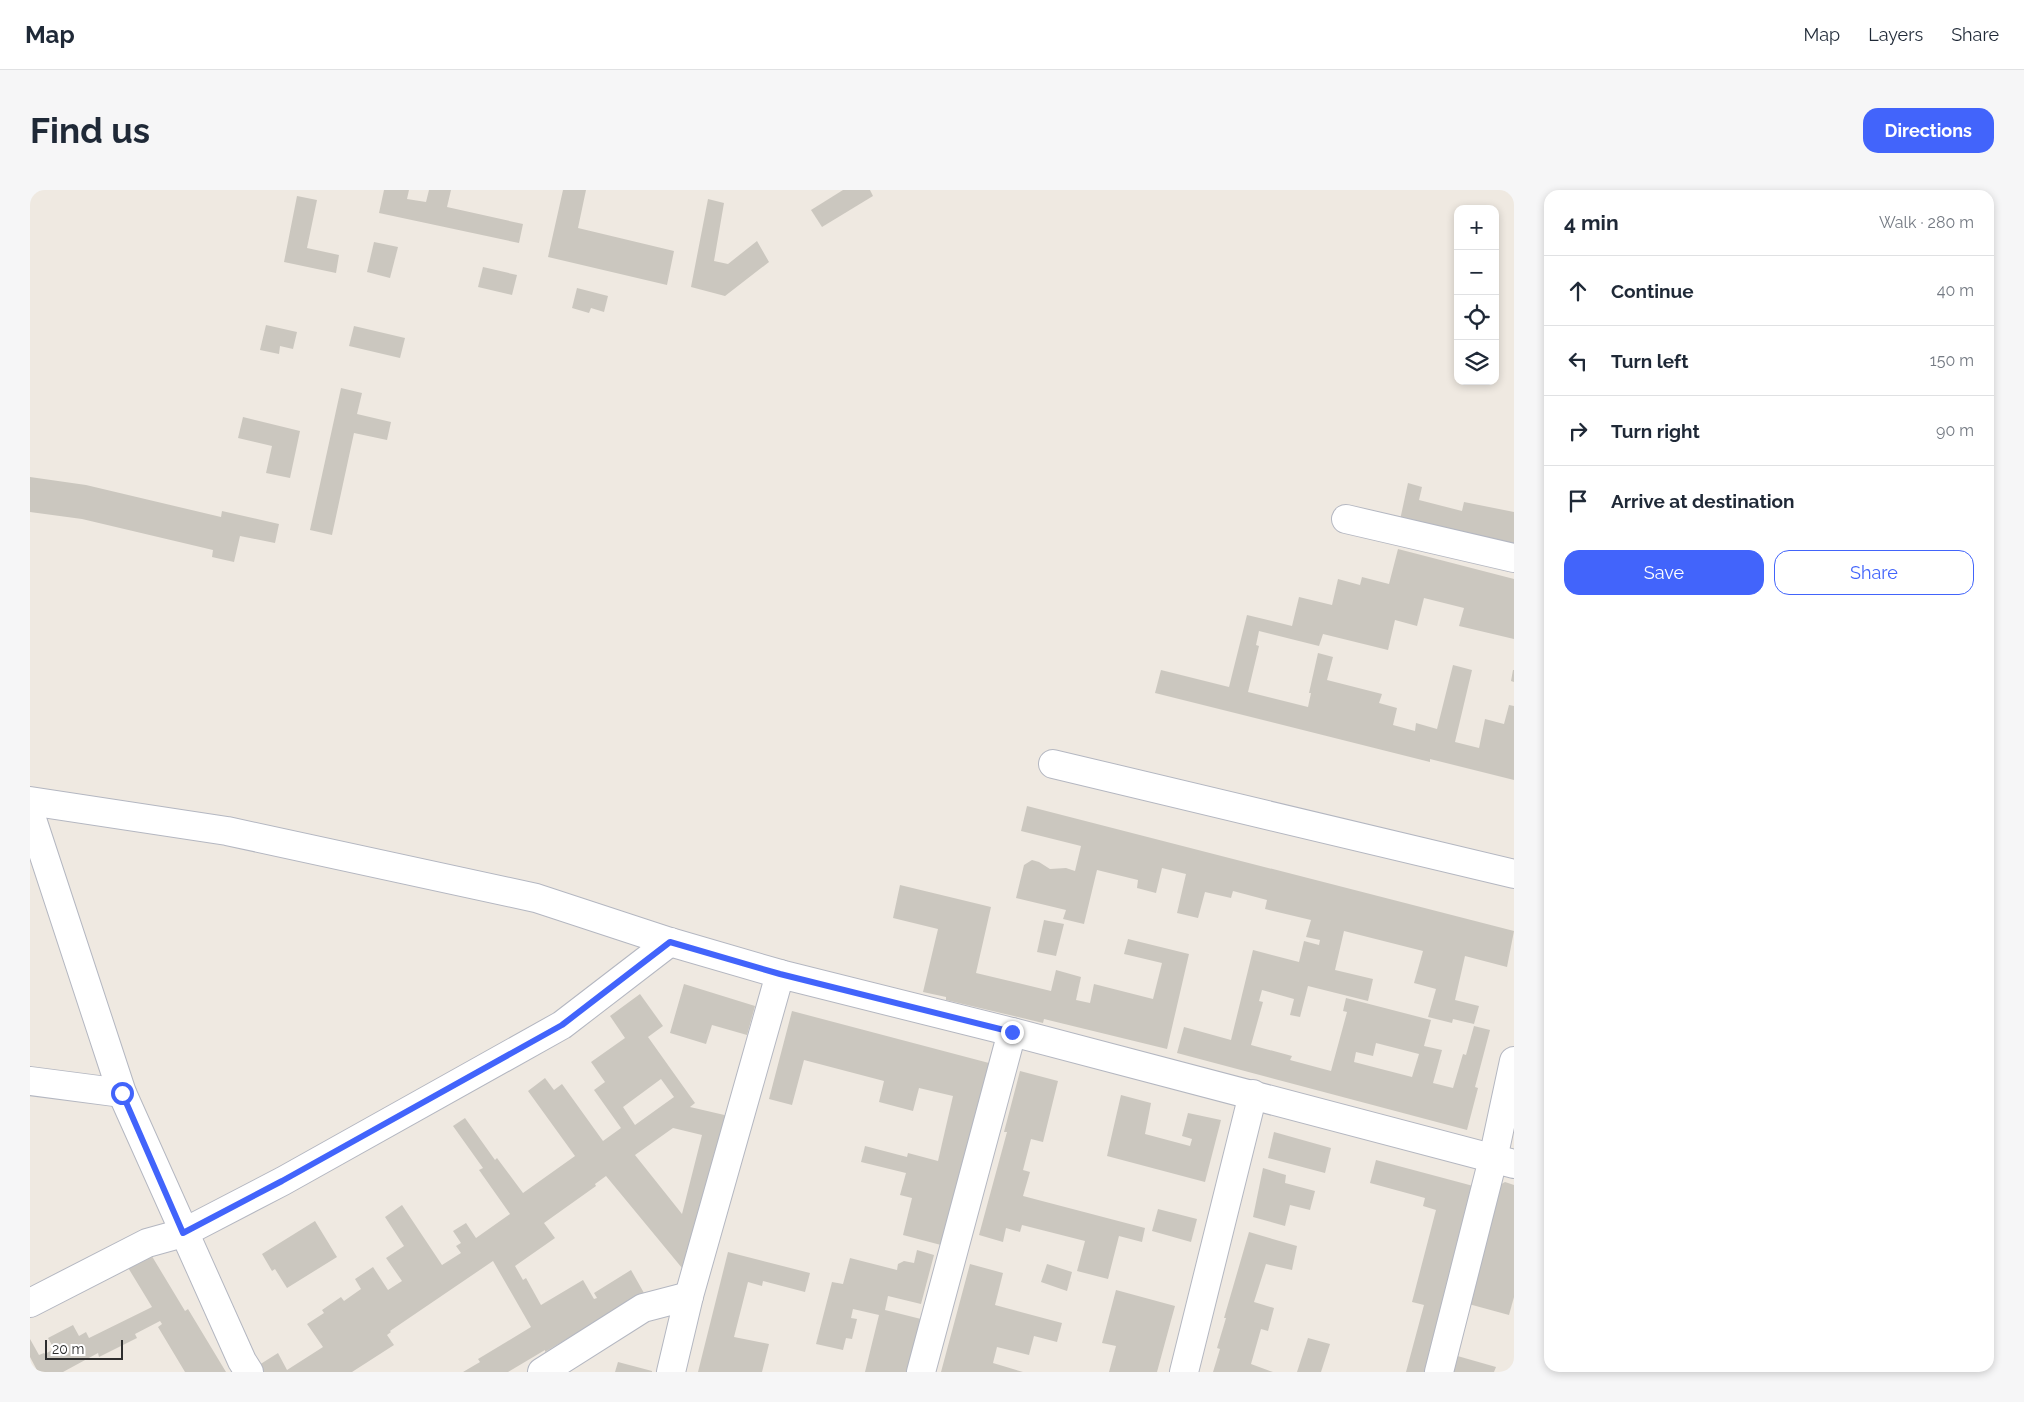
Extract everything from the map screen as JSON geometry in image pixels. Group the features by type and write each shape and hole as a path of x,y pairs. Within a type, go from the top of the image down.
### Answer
{"street":[{"path":"1346,519 1514,558"},
{"path":"1054,764 1514,874"},
{"path":"30,801 227,831 536,898 670,942 780,974 1253,1094 1504,1161"},
{"path":"30,813 122,1093 183,1233 242,1361 249,1372"},
{"path":"30,1303 147,1243 183,1233 282,1181 562,1025 670,942"},
{"path":"671,1372 689,1296 780,974"},
{"path":"921,1372 1012,1032"},
{"path":"1439,1372 1504,1161 1514,1061"},
{"path":"30,1081 122,1093"},
{"path":"1184,1372 1253,1094"},
{"path":"542,1372 643,1308 689,1296"}],"building":[{"path":"384,190 409,190 407,199 426,202 429,190 451,190 447,207 523,224 519,243 379,213"},
{"path":"563,190 586,190 578,228 674,251 667,285 548,257"},
{"path":"843,190 870,190 873,196 822,227 811,210"},
{"path":"297,196 317,200 307,248 339,255 336,273 284,262"},
{"path":"708,199 724,203 714,261 728,264 757,241 769,262 725,296 691,287"},
{"path":"374,242 398,247 390,278 367,272"},
{"path":"483,267 517,275 512,295 478,287"},
{"path":"577,288 608,296 604,312 591,308 589,313 572,308"},
{"path":"266,325 297,332 293,349 280,346 279,354 260,350"},
{"path":"354,326 405,338 400,358 349,346"},
{"path":"341,388 362,393 357,414 391,422 387,440 354,433 332,535 310,530"},
{"path":"243,417 300,431 290,478 266,473 272,446 238,438"},
{"path":"30,477 86,485 221,517 222,511 279,524 275,543 240,536 234,562 212,557 213,550 82,519 30,512"},
{"path":"1408,483 1422,487 1419,500 1462,511 1464,502 1514,512 1514,552 1400,520"},
{"path":"1398,549 1514,579 1514,639 1459,626 1464,608 1424,598 1417,626 1395,620 1388,650 1323,634 1319,646 1259,631 1256,645 1259,646 1248,692 1308,707 1311,693 1309,693 1318,653 1333,657 1327,680 1382,694 1379,703 1397,708 1393,725 1415,731 1416,723 1437,729 1453,665 1472,670 1455,742 1479,748 1485,719 1504,724 1509,705 1514,706 1514,780 1430,759 1430,762 1155,693 1161,670 1229,687 1247,615 1292,626 1299,597 1332,605 1338,579 1360,585 1362,577 1389,584"},
{"path":"1514,670 1514,682 1511,681"},
{"path":"1027,806 1514,931 1507,967 1465,956 1455,1000 1479,1006 1474,1024 1453,1019 1452,1023 1428,1017 1436,989 1414,983 1423,951 1344,931 1335,970 1373,979 1368,1001 1308,986 1300,1017 1290,1015 1294,999 1262,990 1259,1001 1263,1002 1251,1045 1292,1056 1290,1060 1331,1071 1347,1012 1343,1011 1346,998 1431,1020 1424,1046 1442,1050 1433,1083 1453,1088 1463,1054 1466,1055 1474,1026 1490,1030 1475,1087 1478,1088 1467,1130 1177,1053 1184,1027 1231,1040 1253,950 1299,962 1304,941 1319,945 1320,940 1306,937 1311,920 1265,909 1267,900 1233,891 1231,898 1205,892 1198,918 1177,913 1186,874 1162,868 1156,893 1137,888 1138,880 1097,870 1084,924 1063,919 1066,910 1016,898 1024,865 1032,860 1050,869 1066,868 1075,871 1081,846 1021,831","holes":["1376,1043 1419,1054 1412,1077 1354,1062 1356,1052 1373,1056"]},
{"path":"900,885 991,907 976,973 1051,991 1056,970 1081,977 1076,1000 1090,1003 1094,984 1153,999 1162,963 1124,954 1128,939 1189,954 1167,1049 1044,1019 1043,1023 946,1000 946,997 923,992 938,929 893,918"},
{"path":"1044,920 1064,924 1056,956 1037,952"},
{"path":"684,984 755,1006 747,1035 712,1025 706,1044 670,1033"},
{"path":"640,994 663,1026 648,1037 695,1103 690,1107 733,1117 690,1265 682,1268 606,1176 595,1184 596,1186 544,1223 555,1238 515,1266 523,1280 526,1278 541,1305 583,1280 594,1299 597,1298 594,1293 631,1270 644,1293 545,1352 545,1350 508,1372 463,1372 480,1362 478,1359 531,1327 493,1261 390,1331 387,1335 394,1345 352,1372 263,1372 259,1365 278,1353 287,1370 323,1347 307,1324 324,1313 322,1310 341,1297 344,1301 361,1289 355,1279 373,1267 388,1290 402,1281 386,1258 404,1246 385,1217 402,1205 442,1265 461,1253 456,1246 461,1243 453,1231 466,1223 476,1238 510,1214 479,1170 483,1168 453,1126 465,1118 495,1160 497,1158 523,1193 575,1156 528,1091 545,1078 554,1090 562,1084 603,1141 621,1128 594,1090 605,1082 591,1062 625,1038 610,1016","holes":["661,1079 674,1097 635,1125 623,1107","673,1128 702,1135 682,1214 635,1155"]},
{"path":"792,1011 989,1063 941,1245 903,1235 912,1198 900,1195 906,1173 861,1162 865,1146 907,1157 908,1153 938,1161 953,1096 919,1088 913,1111 879,1102 884,1081 804,1060 792,1105 769,1099"},
{"path":"1020,1071 1058,1081 1043,1142 1031,1139 1023,1170 1030,1172 1023,1196 1145,1228 1142,1242 1119,1236 1108,1279 1077,1271 1085,1241 1022,1225 1020,1232 1006,1228 1003,1242 979,1235 1007,1132 1004,1132"},
{"path":"1121,1095 1151,1103 1145,1134 1190,1146 1192,1139 1182,1136 1188,1113 1221,1120 1205,1182 1107,1156"},
{"path":"1274,1132 1331,1148 1325,1173 1268,1158"},
{"path":"1376,1160 1477,1187 1429,1372 1406,1372 1424,1305 1412,1302 1436,1210 1423,1206 1425,1198 1370,1183"},
{"path":"1263,1168 1286,1175 1285,1183 1315,1191 1310,1210 1290,1205 1285,1226 1253,1217"},
{"path":"1505,1182 1514,1185 1514,1297 1509,1315 1465,1303 1496,1187"},
{"path":"1158,1209 1197,1219 1191,1242 1152,1231"},
{"path":"315,1221 337,1257 287,1288 275,1269 272,1271 262,1254"},
{"path":"1249,1232 1297,1246 1292,1270 1266,1264 1254,1302 1274,1308 1268,1331 1261,1329 1251,1364 1273,1372 1213,1372 1220,1349 1217,1348 1226,1318 1224,1318"},
{"path":"917,1250 934,1255 921,1304 888,1296 885,1310 921,1319 909,1365 909,1372 865,1372 879,1315 853,1309 851,1318 857,1319 852,1339 846,1338 843,1350 816,1344 832,1282 843,1284 850,1258 897,1270 898,1264 904,1261 914,1263"},
{"path":"728,1252 810,1273 805,1292 763,1281 762,1286 748,1282 734,1337 769,1344 762,1372 698,1372"},
{"path":"150,1253 185,1311 188,1309 226,1372 185,1372 158,1327 162,1324 160,1321 135,1334 137,1338 99,1357 98,1353 63,1372 38,1372 30,1357 30,1339 39,1355 45,1354 54,1349 48,1338 73,1325 79,1336 86,1332 89,1338 152,1307 127,1266"},
{"path":"970,1264 1003,1273 995,1305 1062,1323 1057,1342 1034,1336 1029,1355 997,1347 993,1363 1023,1372 941,1372"},
{"path":"1047,1264 1072,1272 1067,1291 1041,1282"},
{"path":"1116,1290 1175,1306 1157,1372 1109,1372 1116,1346 1102,1343"},
{"path":"1308,1338 1330,1344 1321,1372 1297,1372"},
{"path":"1454,1355 1496,1367 1494,1372 1450,1372"},
{"path":"618,1362 652,1371 652,1372 615,1372"}],"route":[{"path":"122,1093 183,1233 282,1181 562,1025 670,942 780,974 1012,1032"}]}
